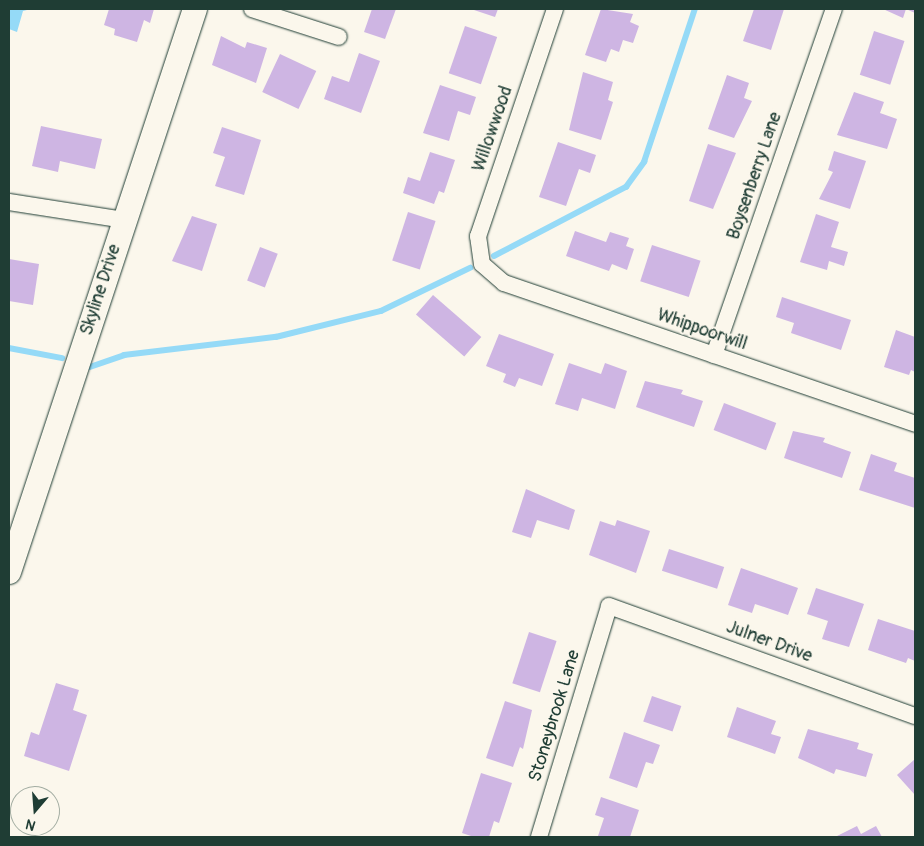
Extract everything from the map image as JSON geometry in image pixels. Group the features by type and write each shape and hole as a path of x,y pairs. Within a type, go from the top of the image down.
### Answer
{"street":[{"name":"Skyline Drive","path":"9,572 195,9"},
{"path":"252,9 339,37"},
{"name":"Willowwood","path":"482,264 478,236 555,9"},
{"name":"Boysenberry Lane","path":"714,355 834,9"},
{"path":"9,202 124,220"},
{"name":"Whippoorwill","path":"482,264 504,282 915,424"},
{"name":"Julner Drive","path":"609,606 915,716"},
{"name":"Stoneybrook Lane","path":"539,837 609,606"}],"water":[{"path":"9,9 31,9 23,11 17,32 9,29"}],"building":[{"path":"109,9 154,9 150,23 144,20 137,42 114,35 115,29 104,25"},
{"path":"372,9 396,9 385,39 364,32"},
{"path":"471,9 498,9 495,17"},
{"path":"601,9 633,14 630,22 639,26 633,43 623,40 619,52 611,49 606,62 585,55"},
{"path":"754,9 784,9 771,50 743,41"},
{"path":"883,9 906,9 903,18"},
{"path":"906,9 915,9 915,13"},
{"path":"465,26 497,37 481,84 449,73"},
{"path":"874,31 904,41 890,85 860,75"},
{"path":"221,36 245,48 247,42 267,48 256,83 212,65"},
{"path":"359,53 380,61 361,113 324,99 332,76 349,82"},
{"path":"280,54 316,71 299,109 262,92"},
{"path":"583,72 613,82 608,100 613,102 601,140 569,130"},
{"path":"727,75 749,83 744,98 752,101 734,138 708,129"},
{"path":"440,85 476,97 470,115 458,111 449,141 423,133"},
{"path":"854,92 884,102 880,113 897,119 887,149 837,135"},
{"path":"41,126 102,139 95,169 60,161 58,172 32,166"},
{"path":"222,127 261,140 244,195 215,186 225,157 213,153"},
{"path":"558,142 596,155 590,173 579,169 566,206 539,197"},
{"path":"708,144 736,153 713,209 689,201"},
{"path":"834,151 866,161 850,209 819,199 833,172 828,170"},
{"path":"430,152 455,160 444,193 439,191 434,204 403,193 408,177 420,181"},
{"path":"408,212 436,221 420,269 392,261"},
{"path":"816,214 839,222 831,247 848,252 844,266 829,261 827,270 800,262"},
{"path":"192,216 217,224 202,271 172,261"},
{"path":"575,231 606,242 610,232 629,238 626,246 634,249 627,270 612,264 609,271 566,256"},
{"path":"652,245 701,261 689,297 640,281"},
{"path":"260,247 278,254 265,287 247,281"},
{"path":"9,259 39,264 33,305 9,301"},
{"path":"433,295 481,337 464,357 416,315"},
{"path":"782,297 851,320 841,350 791,333 794,323 776,317"},
{"path":"896,330 915,337 915,372 911,370 909,375 884,367"},
{"path":"499,334 554,354 542,386 519,378 515,387 503,382 506,374 486,366"},
{"path":"569,363 601,374 605,363 627,371 615,409 582,398 578,411 555,404"},
{"path":"645,381 683,390 681,394 703,401 694,427 636,407"},
{"path":"724,403 776,423 766,450 714,430"},
{"path":"793,431 825,438 823,442 851,452 842,478 784,458"},
{"path":"871,454 897,463 894,471 915,478 915,508 859,490"},
{"path":"526,489 575,510 569,530 537,520 531,538 512,532"},
{"path":"617,520 650,531 636,573 589,555 600,521 615,526"},
{"path":"669,549 724,567 717,589 662,571"},
{"path":"741,568 798,588 788,615 755,604 752,613 728,605"},
{"path":"816,588 864,604 849,647 822,639 828,621 807,614"},
{"path":"878,619 915,631 915,661 908,658 906,663 868,650"},
{"path":"529,632 557,641 540,692 512,683"},
{"path":"56,683 79,690 73,710 87,715 69,771 24,756 31,732 39,735"},
{"path":"652,696 681,706 673,732 643,722"},
{"path":"505,701 532,710 523,749 520,747 513,767 486,758"},
{"path":"737,707 776,721 771,734 781,737 775,754 727,737"},
{"path":"808,729 859,743 857,749 873,754 866,777 836,769 834,774 798,758"},
{"path":"624,732 660,745 653,764 646,762 637,788 609,778"},
{"path":"915,759 915,795 897,775"},
{"path":"481,773 512,783 499,823 494,821 489,837 474,837 462,833"},
{"path":"601,797 639,810 630,837 598,836 604,818 595,815"},
{"path":"857,826 861,834 876,826 882,837 835,837"}],"waterway":[{"path":"494,256 626,187 644,162 695,9"},
{"path":"90,367 124,355 276,337 381,311 470,268"},
{"path":"9,348 62,358"}]}
